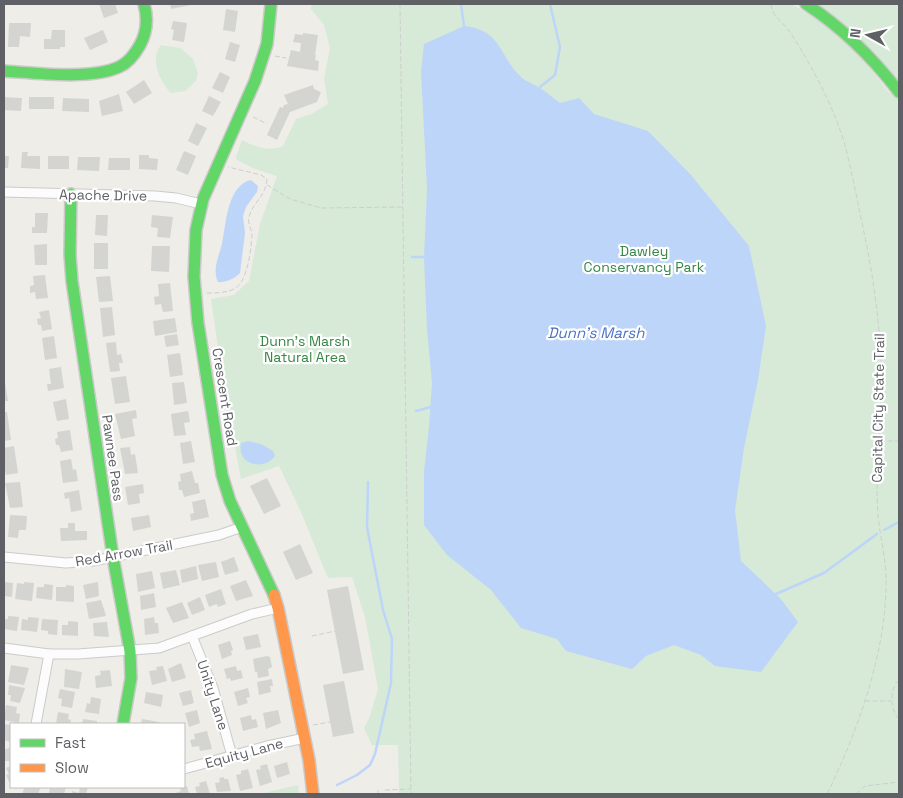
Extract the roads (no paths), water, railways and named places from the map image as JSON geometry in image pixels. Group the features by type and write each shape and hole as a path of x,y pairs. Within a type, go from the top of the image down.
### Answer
{"street":[{"path":"4,71 101,73 118,68 130,60 144,37 147,23 144,4"},
{"name":"Crescent Road","path":"271,4 269,31 263,62 201,204 195,245 194,295 223,479 242,527 267,576 278,608 304,733 313,794"},
{"path":"806,4 830,19 858,43 874,59 899,92"},
{"name":"Apache Drive","path":"4,192 155,196 176,198 201,204"},
{"name":"Pawnee Pass","path":"71,194 70,255 72,281 113,557 130,651 131,678 123,723"},
{"name":"Red Arrow Trail","path":"4,557 66,563 93,561 219,536 242,527"},
{"path":"4,648 49,654 78,654 159,648 252,614 278,608"},
{"name":"Unity Lane","path":"192,636 213,688 232,756"},
{"path":"36,723 49,654"},
{"name":"Equity Lane","path":"185,770 304,733"}],"water":[{"name":"Dunn's Marsh","path":"464,26 476,28 492,37 521,77 544,90 560,103 579,98 594,114 648,131 691,175 749,246 766,326 735,510 741,561 781,599 798,622 761,672 715,666 701,655 674,645 646,656 632,669 566,651 557,639 521,628 491,590 447,555 424,525 424,471 432,383 427,329 424,257 427,189 421,72 424,44"},
{"path":"251,180 258,186 257,192 246,207 243,216 245,233 240,273 230,280 218,282 216,267 232,197 243,183"},
{"path":"248,441 261,444 273,451 275,456 264,464 246,461 241,450 241,443"}],"waterway":[{"path":"461,4 464,26"},
{"path":"540,87 555,75 560,47 550,4"},
{"path":"412,257 424,257"},
{"path":"416,411 431,407"},
{"path":"337,785 357,775 370,765 375,754 391,683 392,639 383,610 367,527 368,482"},
{"path":"884,530 899,522"},
{"path":"776,594 824,573 877,534"}],"park label":[{"name":"Dawley Conservancy Park","path":"644,260"},
{"name":"Dunn's Marsh Natural Area","path":"305,350"}]}
